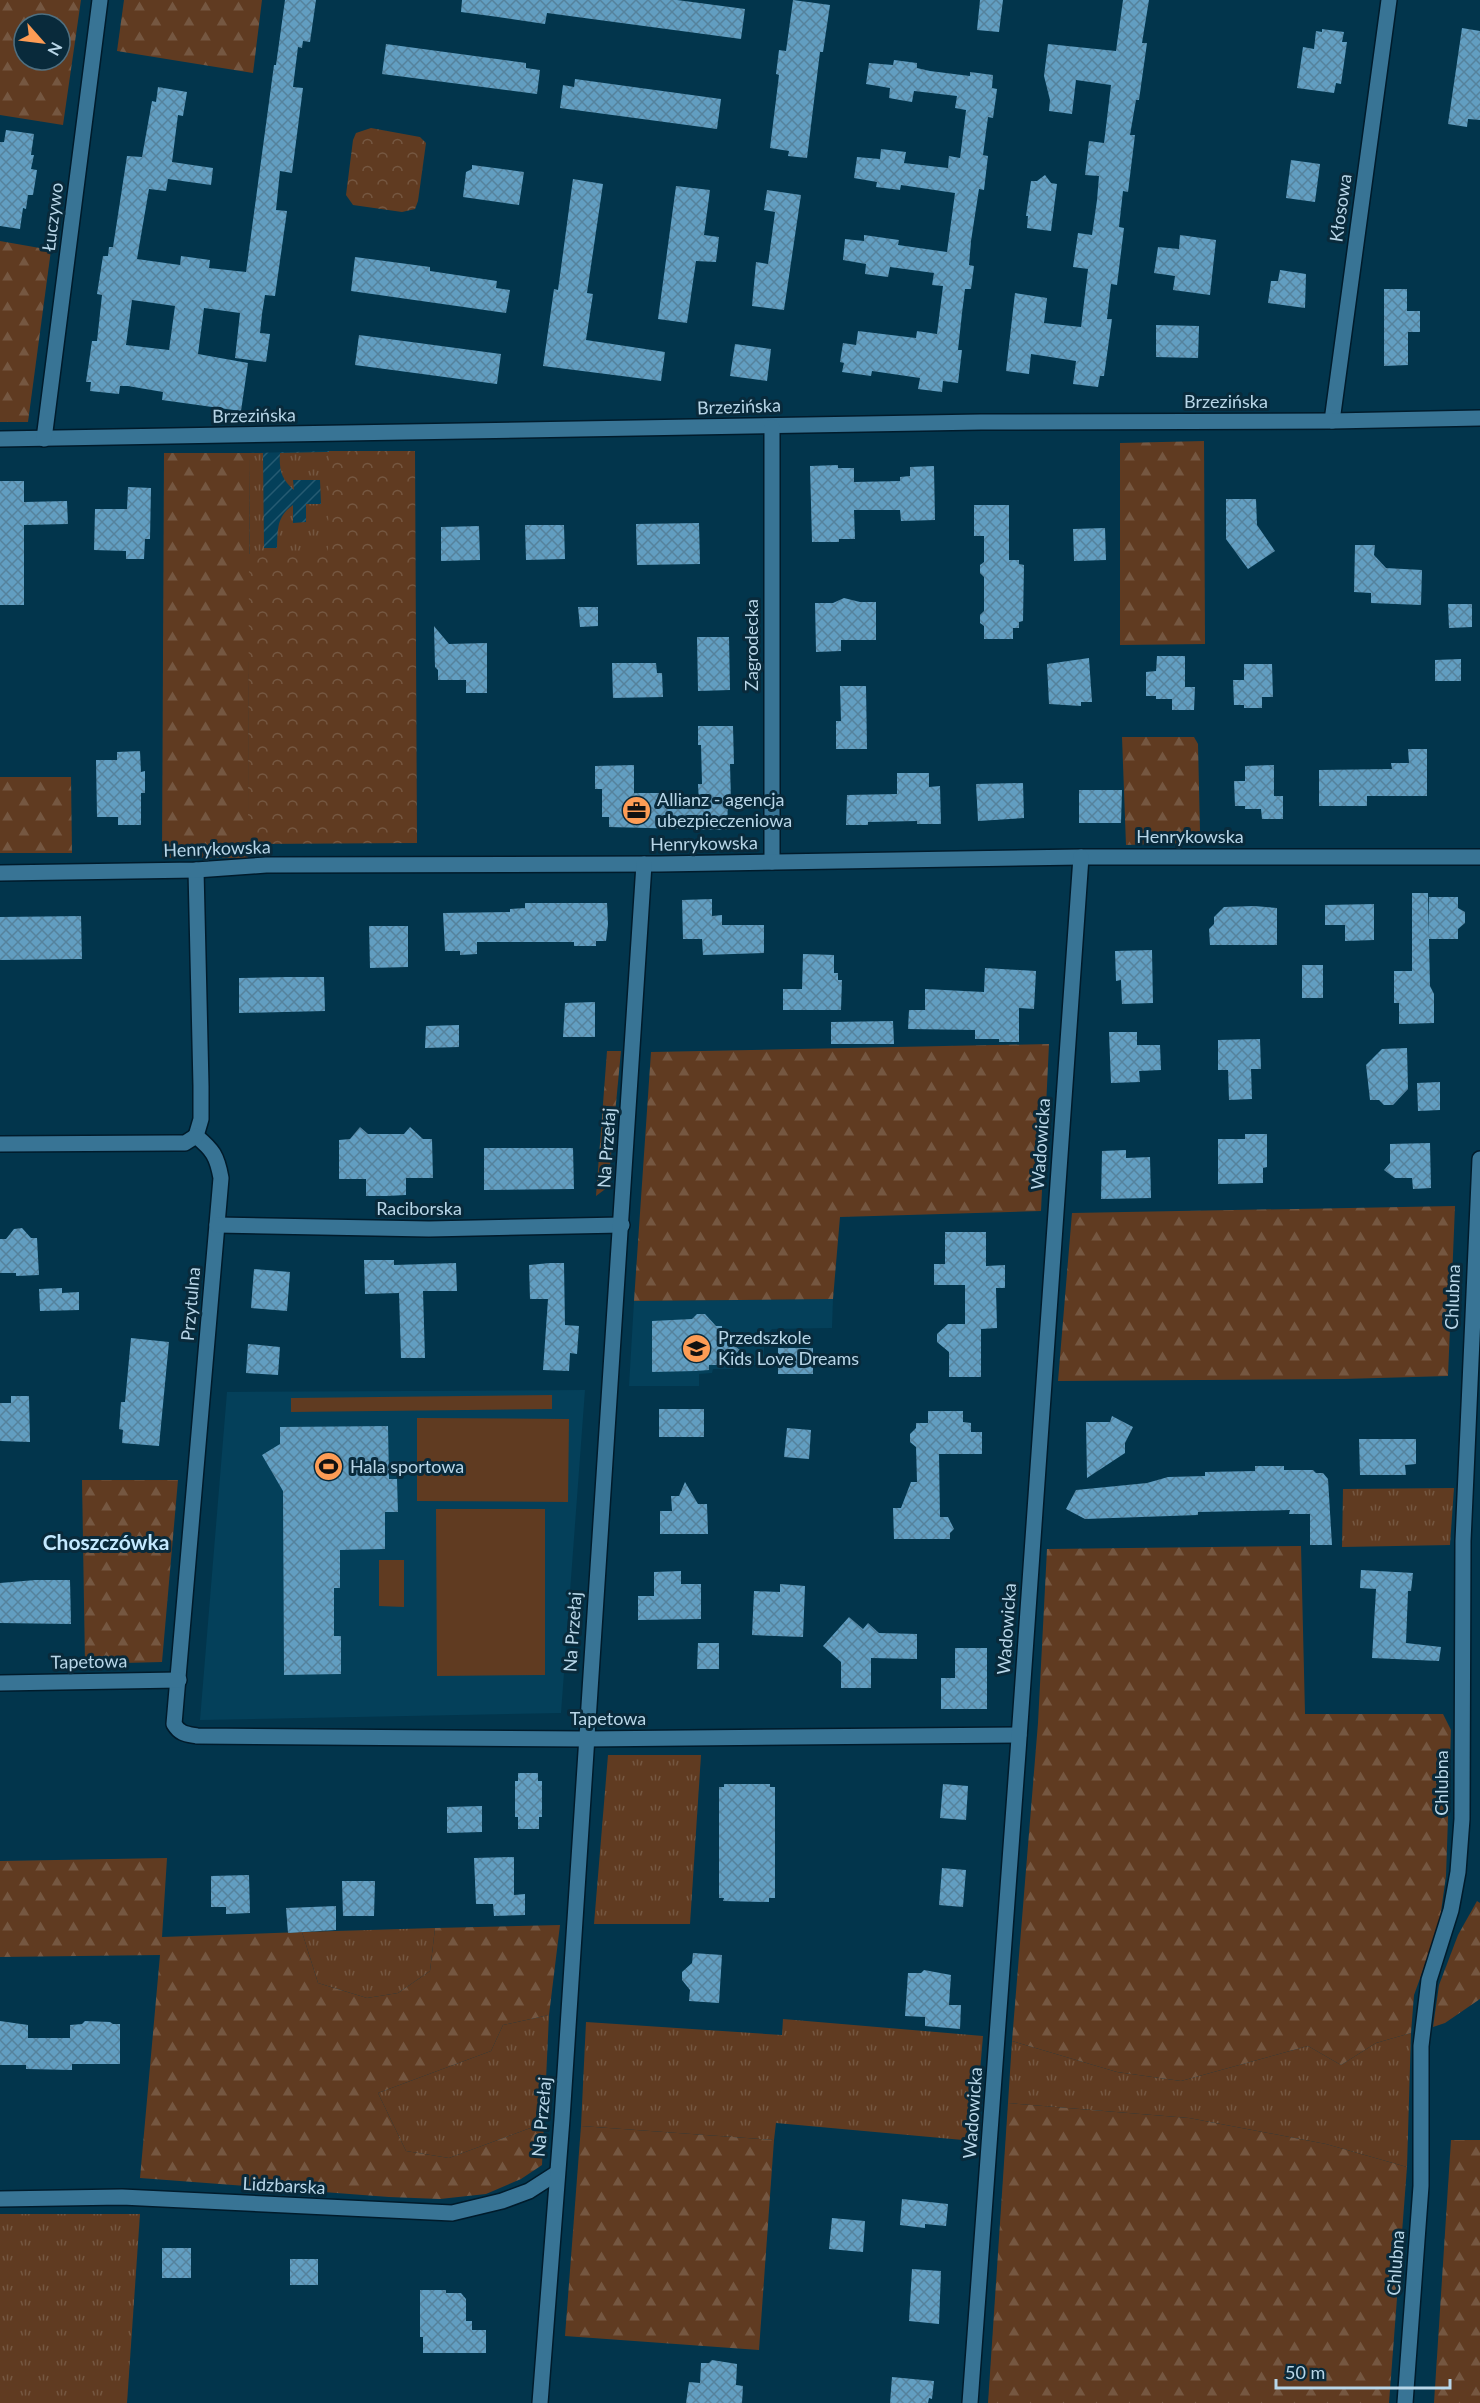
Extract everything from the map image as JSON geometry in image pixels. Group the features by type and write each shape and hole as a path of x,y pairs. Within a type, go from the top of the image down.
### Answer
{"street":[{"name":"Łuczywo","path":"44,439 100,0"},
{"name":"Kłosowa","path":"1332,421 1389,0"},
{"name":"Brzezińska","path":"0,439 772,427 805,424 1480,418"},
{"name":"Zagrodecka","path":"772,427 772,862"},
{"name":"Henrykowska","path":"0,873 196,870 276,865 644,864 1081,857 1480,857"},
{"name":"Wadowicka","path":"970,2403 1081,857"},
{"name":"Na Przełaj","path":"540,2403 622,1225 644,864"},
{"path":"0,1144 185,1143 196,1136 201,1119 201,1086 196,870"},
{"name":"Przytulna","path":"196,1136 211,1149 218,1162 221,1178 174,1724 184,1734 197,1736"},
{"name":"Chlubna","path":"1405,2403 1421,2186 1421,2046 1429,1980 1451,1910 1458,1872 1462,1819 1463,1541 1480,1159"},
{"name":"Raciborska","path":"217,1225 429,1229 622,1225"},
{"name":"Tapetowa","path":"0,1683 179,1680"},
{"name":"Tapetowa","path":"197,1736 585,1739 1019,1735"},
{"name":"Lidzbarska","path":"0,2199 122,2197 452,2213 502,2201 529,2191 557,2173"}],"shaded area":[{"path":"329,451 328,554 249,554 250,453"},
{"name":"Przedszkole Kids Love Dreams","path":"833,1299 832,1328 772,1329 764,1337 764,1358 757,1365 733,1365 733,1369 713,1369 712,1373 699,1374 699,1386 629,1386 634,1301"},
{"path":"585,1390 561,1713 200,1720 227,1392"}],"green space":[{"path":"0,0 81,0 72,62 72,12 12,12 12,72 71,72 63,125 0,115"},
{"path":"124,0 262,0 253,73 117,51"},
{"path":"371,128 420,137 426,143 415,209 402,212 353,205 346,195 353,140 356,133"},
{"path":"0,241 51,250 28,422 0,422"},
{"path":"1204,441 1205,644 1120,645 1120,443"},
{"path":"329,451 415,451 417,843 248,844 249,554 328,553"},
{"path":"369,451 248,844 250,453 263,453 264,548 277,548 279,524 287,510 293,505 293,523 306,522 306,504 321,504 320,480 293,480 294,490 286,482 282,473 280,453"},
{"path":"164,453 250,453 248,858 162,858"},
{"path":"1122,737 1194,737 1198,744 1200,831 1190,843 1126,845"},
{"path":"0,777 71,777 72,853 0,853"},
{"path":"1049,1044 1041,1211 840,1217 833,1299 634,1301 651,1052"},
{"path":"607,1051 621,1051 608,1187 596,1196"},
{"path":"1455,1206 1448,1376 1058,1381 1072,1213"},
{"path":"552,1395 552,1409 291,1412 291,1398"},
{"path":"417,1418 569,1419 568,1502 417,1501"},
{"path":"82,1480 178,1480 162,1662 85,1664"},
{"path":"1454,1488 1450,1545 1342,1547 1343,1489"},
{"path":"436,1509 545,1509 545,1675 437,1676"},
{"path":"1301,1546 1305,1714 1443,1714 1451,1730 1446,1876 1439,1926 1414,1995 1411,2033 1376,2043 1341,2065 1308,2046 1181,2081 1117,2072 1012,2041 1038,1723 1047,1549"},
{"path":"379,1560 404,1560 404,1607 379,1606"},
{"path":"608,1755 701,1755 690,1924 594,1924"},
{"path":"167,1858 162,1937 302,1932 318,1983 367,1998 398,1993 430,1971 435,1928 560,1925 549,2015 503,2025 491,2051 378,2093 406,2151 449,2158 544,2123 542,2165 521,2179 486,2194 440,2199 140,2178 160,1955 0,1957 0,1861"},
{"path":"1477,1901 1480,1903 1480,1999 1445,2023 1433,2027 1439,1985 1458,1935"},
{"path":"435,1928 430,1971 398,1993 367,1998 318,1983 302,1932"},
{"path":"549,2015 544,2123 449,2158 406,2151 378,2093 491,2051 503,2025"},
{"path":"783,2019 983,2036 974,2141 776,2123 774,2140 581,2126 586,2022 782,2035"},
{"path":"1411,2033 1407,2167 1326,2144 1189,2118 1008,2103 1012,2041 1117,2072 1181,2081 1308,2046 1341,2065 1376,2043"},
{"path":"1008,2103 1189,2118 1326,2144 1407,2167 1389,2403 988,2403"},
{"path":"581,2126 774,2140 759,2350 565,2336"},
{"path":"1451,2140 1480,2140 1480,2403 1434,2403"},
{"path":"0,2214 140,2214 127,2403 0,2403"}],"building":[{"path":"285,0 316,0 310,42 303,41 302,48 298,47 293,87 303,88 292,173 280,171 276,210 287,211 275,296 265,295 262,314 260,333 270,334 266,362 235,358 240,313 204,308 198,354 248,363 241,411 162,400 163,392 128,386 120,386 119,394 90,391 91,382 86,382 92,341 97,341 102,295 97,294 103,256 108,256 109,247 113,247 127,156 142,157 152,101 156,102 158,87 187,92 183,116 178,115 172,162 213,168 211,185 168,179 166,191 149,189 137,259 180,265 181,256 210,260 209,268 246,272 274,65 276,65","holes":["132,300 175,306 169,350 126,345"]},
{"path":"462,0 677,0 745,9 741,39 547,13 545,24 461,12"},
{"path":"793,0 830,5 823,52 820,52 807,158 788,156 789,151 770,148 779,75 776,74 779,50 786,51"},
{"path":"980,0 1003,0 999,32 977,30"},
{"path":"1123,0 1149,0 1142,43 1147,43 1139,100 1136,100 1130,135 1135,135 1128,192 1123,191 1119,227 1124,228 1117,285 1111,284 1107,319 1112,319 1104,376 1100,376 1098,387 1073,384 1076,361 1031,354 1029,374 1006,371 1015,293 1047,298 1044,323 1081,327 1088,269 1073,267 1078,233 1092,235 1099,176 1085,175 1089,141 1104,143 1111,85 1076,80 1072,114 1049,111 1050,100 1044,76 1048,44 1116,51"},
{"path":"1462,28 1480,31 1480,120 1468,119 1467,127 1448,124"},
{"path":"1322,29 1344,32 1342,42 1347,42 1341,84 1336,83 1334,93 1297,88 1303,47 1314,49 1316,31 1322,32"},
{"path":"386,44 526,63 526,68 540,70 537,94 382,74"},
{"path":"894,60 917,63 917,68 930,71 970,76 970,72 993,75 992,88 997,89 993,118 988,117 983,155 988,156 984,190 979,189 971,241 969,265 974,266 971,289 965,289 958,350 962,350 958,383 943,381 942,392 918,389 920,378 872,371 871,376 842,372 844,363 840,362 843,343 856,345 858,331 916,338 917,331 937,334 943,286 932,285 934,273 890,267 888,277 865,274 866,264 843,260 845,239 864,241 864,235 899,240 898,245 947,252 955,193 901,185 900,190 876,187 877,182 854,178 857,157 880,159 881,149 906,152 904,163 948,168 949,156 960,158 966,110 955,108 957,96 914,91 912,102 889,98 890,88 866,84 869,63 893,65"},
{"path":"575,79 721,99 717,129 560,108 563,85 574,87"},
{"path":"6,130 34,134 31,169 37,170 33,195 28,195 26,209 23,208 20,229 0,226 0,142 4,142"},
{"path":"1291,160 1320,164 1315,202 1286,198"},
{"path":"472,165 524,172 519,205 463,197 466,172 472,169"},
{"path":"1045,175 1051,183 1057,184 1051,231 1027,228 1028,216 1026,216 1031,181 1037,181"},
{"path":"573,179 603,184 587,293 593,294 586,340 665,352 661,381 543,366 554,289 558,290"},
{"path":"676,186 710,190 704,235 719,237 716,262 696,261 687,323 658,319"},
{"path":"767,190 801,195 784,310 752,306 756,262 768,264 775,212 764,210"},
{"path":"1180,235 1216,240 1210,295 1173,290 1175,276 1154,273 1158,247 1179,249"},
{"path":"355,257 430,267 430,271 497,281 496,288 510,290 506,313 351,291"},
{"path":"1280,270 1306,274 1305,308 1268,303 1271,281 1278,281"},
{"path":"1384,289 1407,289 1407,311 1420,311 1420,332 1408,332 1408,365 1384,366"},
{"path":"1156,325 1199,326 1198,358 1156,357"},
{"path":"359,335 501,354 497,384 355,365"},
{"path":"735,344 771,349 767,381 730,376"},
{"path":"838,465 838,468 854,468 854,482 900,481 900,477 910,476 910,467 934,466 935,520 901,521 900,510 854,510 855,539 839,539 839,542 812,542 810,466"},
{"path":"0,481 24,481 24,502 67,501 68,524 24,525 24,605 0,605"},
{"path":"128,487 151,488 150,539 145,539 144,559 126,559 126,551 94,550 95,509 127,509"},
{"path":"1226,499 1256,499 1257,525 1275,551 1248,569 1226,539"},
{"path":"974,505 1009,505 1009,560 1019,560 1019,564 1024,565 1023,621 1019,622 1019,628 1013,628 1013,639 984,639 984,626 980,623 980,615 984,611 984,577 980,573 980,565 984,562 984,536 974,536"},
{"path":"699,523 700,564 637,565 636,524"},
{"path":"525,525 564,525 565,559 526,560"},
{"path":"479,526 480,560 441,561 441,527"},
{"path":"1105,528 1106,560 1074,561 1073,529"},
{"path":"1355,545 1375,545 1374,555 1386,568 1422,570 1421,605 1371,603 1371,593 1354,592"},
{"path":"844,598 860,602 876,602 876,640 841,640 841,651 816,652 815,603 833,603"},
{"path":"1448,604 1472,604 1472,627 1449,628"},
{"path":"578,607 598,607 598,626 580,627"},
{"path":"434,626 449,644 487,643 487,693 466,693 466,680 438,680 438,670 435,667"},
{"path":"697,637 729,637 730,690 698,691"},
{"path":"1157,656 1185,656 1185,687 1195,687 1194,710 1172,710 1172,699 1156,699 1156,696 1146,696 1146,672 1156,671"},
{"path":"1089,658 1092,702 1081,702 1081,706 1049,704 1047,664"},
{"path":"1461,659 1461,681 1435,681 1435,660"},
{"path":"612,663 656,663 657,673 662,673 663,697 613,698"},
{"path":"1244,664 1272,664 1273,697 1262,697 1262,708 1244,708 1244,705 1234,705 1233,680 1244,680"},
{"path":"840,686 866,686 867,749 836,749 836,721 841,721"},
{"path":"698,726 733,726 734,764 730,764 731,801 728,801 727,830 609,827 609,817 602,817 602,789 595,789 595,766 634,765 634,793 666,793 666,804 699,804 698,784 702,784"},
{"path":"1408,749 1427,749 1427,796 1367,796 1367,806 1319,806 1319,770 1392,769 1391,763 1409,763"},
{"path":"140,751 141,772 145,771 145,793 141,793 141,825 118,825 118,817 97,817 96,760 117,760 117,752"},
{"path":"1274,765 1274,796 1283,796 1283,819 1262,819 1261,809 1245,809 1245,806 1235,806 1234,781 1245,781 1245,766"},
{"path":"897,773 929,773 929,787 940,786 941,824 917,824 917,821 846,825 847,795 897,794"},
{"path":"1023,783 1024,818 978,821 976,784"},
{"path":"1079,790 1122,790 1121,823 1079,823"},
{"path":"1412,893 1428,893 1429,938 1429,897 1458,897 1458,908 1465,912 1465,923 1458,929 1458,939 1429,939 1434,1023 1399,1024 1399,1003 1394,1003 1394,971 1412,971"},
{"path":"712,899 712,916 722,915 722,925 764,925 764,953 703,955 702,939 683,939 682,900"},
{"path":"525,903 607,903 606,941 596,941 596,946 574,946 574,942 477,942 477,954 460,955 460,951 445,951 443,913 510,912 510,909 525,908"},
{"path":"1374,904 1374,940 1345,941 1345,925 1325,925 1325,905"},
{"path":"1224,907 1277,908 1277,945 1210,945 1209,929 1214,924 1214,917"},
{"path":"81,916 82,959 0,960 0,917"},
{"path":"369,926 408,926 408,967 370,968"},
{"path":"1152,950 1153,1003 1122,1004 1121,980 1116,981 1115,951"},
{"path":"803,954 834,955 834,973 838,973 838,980 842,980 841,1010 783,1010 783,989 802,989"},
{"path":"1302,965 1323,965 1323,998 1302,998"},
{"path":"985,968 1036,971 1034,1009 1019,1008 1019,1042 975,1039 975,1030 908,1029 909,1010 925,1010 925,989 984,992"},
{"path":"324,977 325,1011 239,1013 239,978"},
{"path":"595,1002 595,1037 563,1037 565,1003"},
{"path":"893,1021 894,1044 831,1044 831,1022"},
{"path":"459,1025 459,1047 425,1048 426,1026"},
{"path":"1109,1032 1137,1032 1137,1045 1160,1045 1161,1070 1139,1071 1140,1082 1111,1083"},
{"path":"1260,1039 1261,1069 1251,1069 1252,1099 1229,1100 1228,1070 1218,1070 1218,1040"},
{"path":"1407,1048 1408,1089 1393,1105 1384,1105 1379,1100 1370,1100 1366,1065 1382,1049"},
{"path":"1440,1082 1440,1110 1418,1111 1417,1083"},
{"path":"360,1127 368,1134 404,1134 410,1127 423,1139 432,1139 433,1178 406,1178 406,1195 387,1196 366,1196 366,1179 339,1179 339,1140 350,1139"},
{"path":"1245,1134 1267,1134 1267,1167 1263,1168 1263,1183 1218,1184 1218,1139 1245,1139"},
{"path":"1430,1143 1431,1188 1413,1189 1412,1178 1395,1178 1384,1170 1390,1163 1390,1144"},
{"path":"484,1148 573,1148 574,1189 484,1190"},
{"path":"1126,1150 1126,1158 1150,1157 1151,1198 1101,1199 1102,1151"},
{"path":"22,1228 31,1238 37,1238 39,1275 16,1276 16,1273 0,1273 0,1239 6,1239 14,1229"},
{"path":"945,1232 986,1232 986,1266 1005,1265 1005,1288 996,1288 997,1328 981,1329 981,1377 949,1377 949,1352 937,1342 937,1334 948,1324 965,1324 965,1285 934,1285 934,1264 945,1264"},
{"path":"364,1260 394,1260 394,1265 456,1263 457,1291 423,1291 425,1358 401,1358 399,1293 365,1294"},
{"path":"564,1263 565,1325 579,1326 577,1354 570,1353 569,1371 543,1370 548,1299 530,1299 529,1265"},
{"path":"254,1269 290,1272 287,1311 251,1308"},
{"path":"62,1288 62,1293 79,1292 79,1310 40,1311 39,1289"},
{"path":"697,1314 705,1314 716,1326 722,1326 722,1336 729,1336 729,1342 740,1350 730,1358 730,1365 709,1365 709,1370 652,1372 652,1321 692,1319"},
{"path":"131,1338 169,1342 159,1446 122,1443 123,1430 119,1429 121,1402 125,1402"},
{"path":"248,1344 280,1347 278,1375 246,1373"},
{"path":"778,1348 813,1348 813,1374 778,1374"},
{"path":"11,1396 29,1396 30,1442 0,1441 0,1403 11,1403"},
{"path":"659,1409 704,1409 704,1437 659,1437"},
{"path":"928,1411 963,1411 963,1422 971,1423 971,1432 982,1432 982,1454 939,1454 940,1517 948,1517 954,1529 950,1533 950,1539 894,1539 893,1508 901,1508 911,1482 917,1482 916,1447 910,1442 910,1434 916,1428 916,1423 928,1423"},
{"path":"1112,1416 1133,1427 1125,1443 1125,1453 1087,1478 1086,1422 1110,1422"},
{"path":"388,1426 389,1479 397,1479 398,1512 385,1512 385,1549 340,1550 340,1588 334,1588 334,1636 341,1636 341,1674 284,1675 283,1491 262,1455 280,1444 280,1427"},
{"path":"787,1428 811,1430 809,1459 784,1457"},
{"path":"1359,1439 1416,1439 1416,1464 1405,1465 1406,1475 1360,1475"},
{"path":"1255,1466 1284,1466 1284,1470 1313,1470 1316,1473 1323,1473 1328,1479 1332,1545 1310,1545 1310,1514 1289,1514 1290,1510 1198,1512 1198,1515 1085,1519 1066,1509 1076,1490 1147,1483 1168,1477 1205,1476 1205,1472 1255,1471"},
{"path":"685,1482 698,1504 707,1504 708,1534 660,1534 660,1511 672,1511 671,1496 679,1496"},
{"path":"1361,1570 1413,1573 1411,1591 1408,1591 1406,1643 1441,1647 1439,1661 1372,1658 1376,1589 1360,1588"},
{"path":"681,1571 681,1584 701,1584 701,1619 638,1620 638,1596 654,1596 654,1572"},
{"path":"70,1580 71,1624 0,1623 0,1583"},
{"path":"780,1584 805,1586 803,1637 752,1635 754,1591 780,1592"},
{"path":"849,1617 863,1629 868,1623 879,1633 917,1634 917,1659 871,1658 871,1688 841,1688 841,1662 823,1646"},
{"path":"698,1643 719,1643 719,1669 697,1669"},
{"path":"955,1648 987,1648 987,1709 941,1709 941,1678 955,1678"},
{"path":"518,1773 538,1773 538,1781 542,1781 542,1817 539,1817 539,1829 518,1829 518,1817 515,1817 515,1781 518,1781"},
{"path":"724,1784 770,1784 770,1787 775,1787 775,1898 769,1898 769,1902 723,1901 724,1898 719,1898 719,1787 724,1787"},
{"path":"943,1784 968,1786 966,1820 940,1818"},
{"path":"482,1806 482,1832 447,1833 447,1807"},
{"path":"514,1857 514,1895 525,1894 525,1915 494,1916 493,1904 476,1904 474,1858"},
{"path":"942,1868 966,1870 963,1907 939,1905"},
{"path":"249,1875 250,1913 226,1914 226,1907 211,1907 211,1876"},
{"path":"342,1881 375,1881 374,1916 343,1916"},
{"path":"336,1906 336,1930 288,1933 286,1908"},
{"path":"693,1953 722,1955 719,2003 689,2001 690,1990 682,1980 682,1972 692,1963"},
{"path":"924,1970 951,1975 949,2005 961,2005 960,2029 925,2026 925,2017 905,2016 908,1973 921,1973"},
{"path":"0,2021 28,2025 28,2038 70,2038 70,2025 82,2024 85,2021 120,2024 120,2064 72,2064 72,2070 26,2069 26,2065 0,2065"},
{"path":"902,2199 948,2204 946,2226 925,2224 925,2228 900,2225"},
{"path":"832,2218 865,2221 863,2252 829,2249"},
{"path":"162,2248 191,2248 191,2278 162,2278"},
{"path":"290,2259 318,2259 318,2285 290,2285"},
{"path":"912,2269 941,2271 939,2324 909,2321"},
{"path":"420,2290 446,2290 446,2293 461,2293 466,2299 466,2321 472,2321 472,2330 486,2330 486,2353 423,2353 423,2337 420,2337"},
{"path":"712,2360 737,2364 736,2385 743,2386 742,2403 686,2403 689,2382 700,2383 701,2363 709,2363"},
{"path":"892,2377 934,2381 932,2399 929,2398 928,2403 890,2403"}],"place":[{"name":"Allianz - agencja ubezpieczeniowa","path":"636,810"},
{"name":"Przedszkole Kids Love Dreams","path":"697,1348"},
{"name":"Hala sportowa","path":"329,1467"}],"district":[{"name":"Choszczówka","path":"106,1543"}]}
